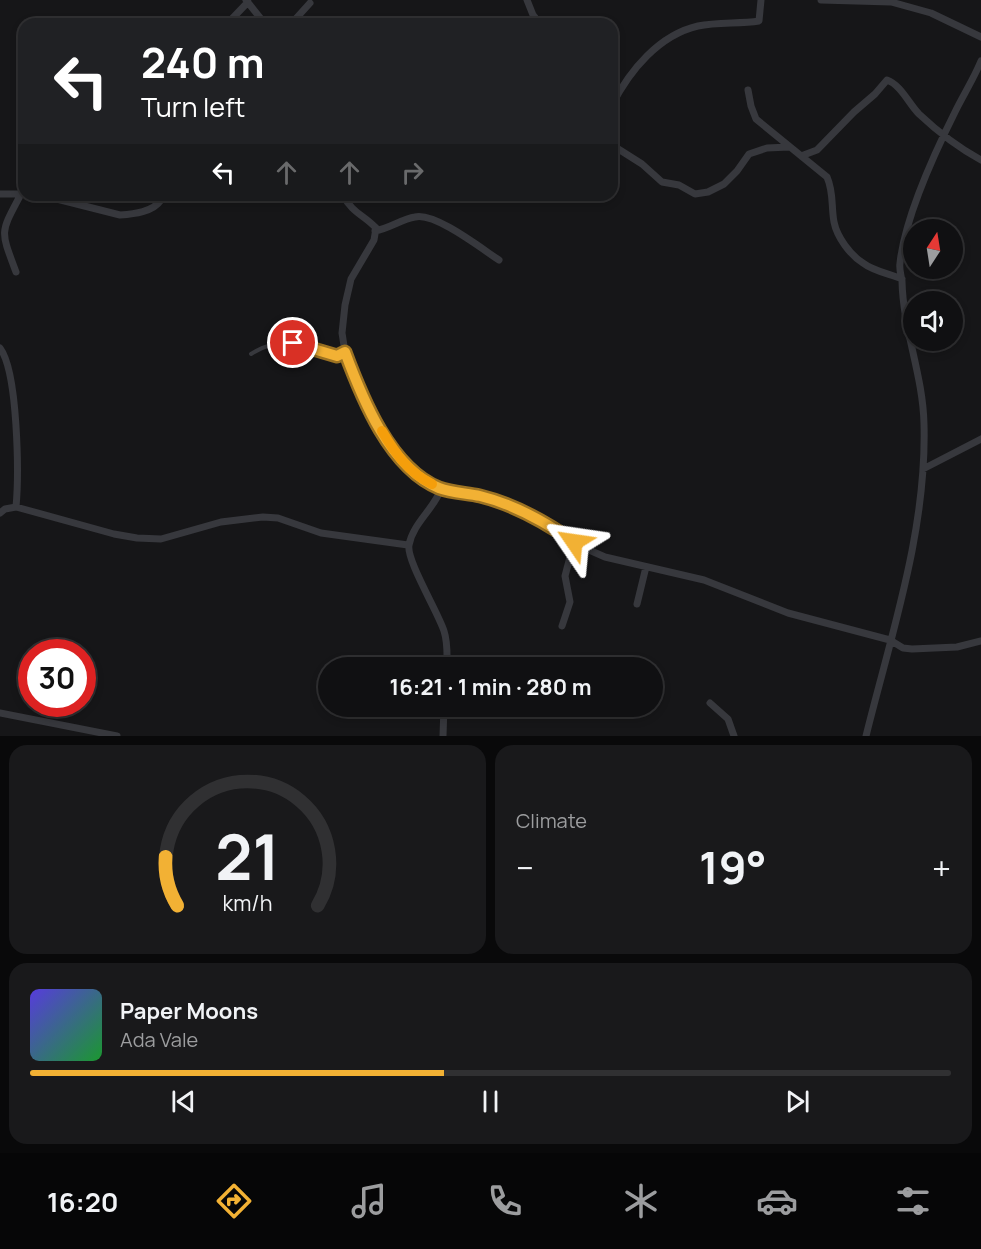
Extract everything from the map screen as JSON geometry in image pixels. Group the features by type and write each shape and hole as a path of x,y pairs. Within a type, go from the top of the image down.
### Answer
{"street":[{"path":"527,0 535,18"},
{"path":"618,95 625,83 654,49 672,36 697,26 759,21 761,0"},
{"path":"821,0 891,2 931,13 981,37"},
{"path":"232,18 247,1 260,18"},
{"path":"296,18 310,3"},
{"path":"866,736 904,583 917,516 923,469 924,420 903,308 900,265 912,214 945,134 978,73 981,62"},
{"path":"801,156 817,150 887,80 895,84 920,115 981,160"},
{"path":"748,90 750,106 756,119 827,177 832,188 833,220 837,233 847,247 863,264 902,279"},
{"path":"618,149 642,164 662,182 679,185 695,194 708,192 724,184 749,154 767,148 789,147"},
{"path":"0,194 18,194"},
{"path":"16,272 1,241 1,229 18,201"},
{"path":"65,201 120,215 132,214 156,206 160,201"},
{"path":"346,201 359,216 376,228 374,240 351,279 342,333 345,352 359,390 400,460 423,480 441,489 480,496 502,503 605,557 704,580 788,613 890,640 903,648 946,648 981,641"},
{"path":"375,231 415,217 431,218 499,260"},
{"path":"0,348 9,368 14,408 18,478 16,507"},
{"path":"923,469 981,439"},
{"path":"441,489 416,527 408,545 409,554 435,606 445,632 448,657"},
{"path":"0,513 5,509 16,507 114,534 161,539 221,522 263,517 278,518 321,532 408,545"},
{"path":"562,626 570,602 566,576 574,542"},
{"path":"637,604 646,567"},
{"path":"710,703 728,719 734,736"},
{"path":"0,713 117,736"},
{"path":"443,736 444,717"}],"lane":[{"path":"251,354 271,344 293,343 337,356 345,352"}],"slow traffic":[{"path":"382,431 400,460 423,480 432,484"}],"route":[{"path":"293,343 337,356 345,352 359,390 400,460 423,480 441,489 480,496 502,503 574,542"}]}
